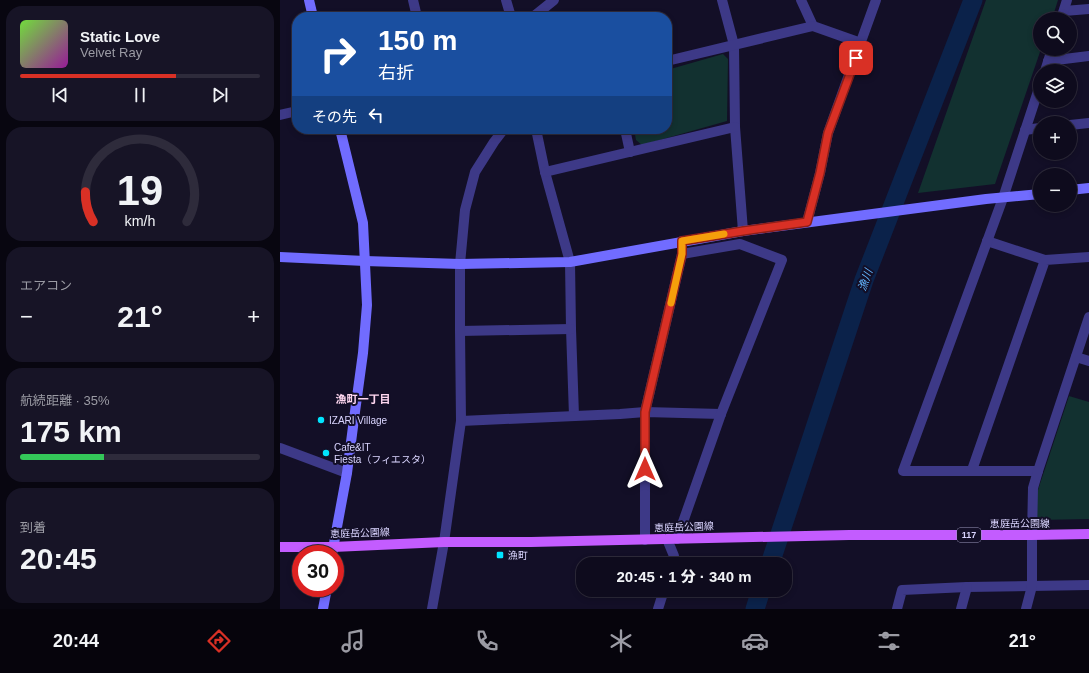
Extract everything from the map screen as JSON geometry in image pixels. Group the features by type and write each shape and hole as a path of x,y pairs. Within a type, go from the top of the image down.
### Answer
{"main road":[{"name":"恵庭岳公園線","path":"344,549 444,542 645,540 849,535 1089,534"},
{"name":"恵庭岳公園線","path":"280,547 292,548"}],"street":[{"path":"309,0 312,12"},
{"path":"413,0 416,12"},
{"path":"506,0 510,12"},
{"path":"539,12 554,0"},
{"path":"722,0 734,46 735,127 743,231"},
{"path":"801,0 813,26"},
{"path":"807,222 820,173 828,133 876,0"},
{"path":"1063,12 1067,0"},
{"path":"1076,12 1089,9"},
{"path":"672,60 813,26 861,44"},
{"path":"1047,64 1050,56"},
{"path":"1048,61 1089,56"},
{"path":"1033,106 1003,198 903,471 1038,471"},
{"path":"280,115 292,112"},
{"path":"1077,124 1089,123"},
{"path":"546,172 735,127"},
{"path":"1025,130 1033,129"},
{"path":"333,545 346,473 363,353 367,305 363,223 341,134"},
{"path":"432,609 444,542 461,420 460,264 465,210 475,172 500,134"},
{"path":"537,134 570,262 574,416"},
{"path":"626,134 630,152"},
{"path":"1077,189 1089,188"},
{"path":"280,257 460,264 570,262 743,231 986,199 1033,195"},
{"path":"645,540 645,412 682,254 682,241"},
{"path":"987,241 1045,260 1089,257"},
{"path":"674,557 672,539 782,260 740,244 682,254"},
{"path":"972,470 1045,260"},
{"path":"1026,609 1032,586 1033,488 1089,317"},
{"path":"460,331 571,329"},
{"path":"1076,357 1089,361"},
{"path":"461,420 645,412 721,414"},
{"path":"280,448 346,473"},
{"path":"897,609 902,590 967,587 1089,585"},
{"path":"961,609 967,587"},
{"path":"323,609 325,597"},
{"path":"658,609 662,597"}],"green space":[{"path":"986,0 1058,0 1054,12 1033,12 1033,56 1039,56 1036,64 1033,64 1033,72 995,184 918,193"},
{"path":"723,54 728,59 727,121 642,145 636,140 635,134 672,134 672,69"},
{"path":"1069,396 1089,402 1089,519 1037,520 1034,502"}],"waterway":[{"name":"漁川","path":"772,557 864,280 973,0"},
{"name":"漁川","path":"755,609 759,597"}],"slow traffic":[{"path":"671,303 682,254 682,241 724,234"}],"place":[{"name":"IZARI Village","path":"321,420"},
{"name":"Cafe&IT Fiesta（フィエスタ）","path":"326,453"},
{"name":"漁町","path":"500,555"}],"district":[{"name":"漁町一丁目","path":"363,399"}],"route":[{"path":"645,469 645,412 666,328 682,254 682,241 807,222 820,173 828,133 856,58"}]}
